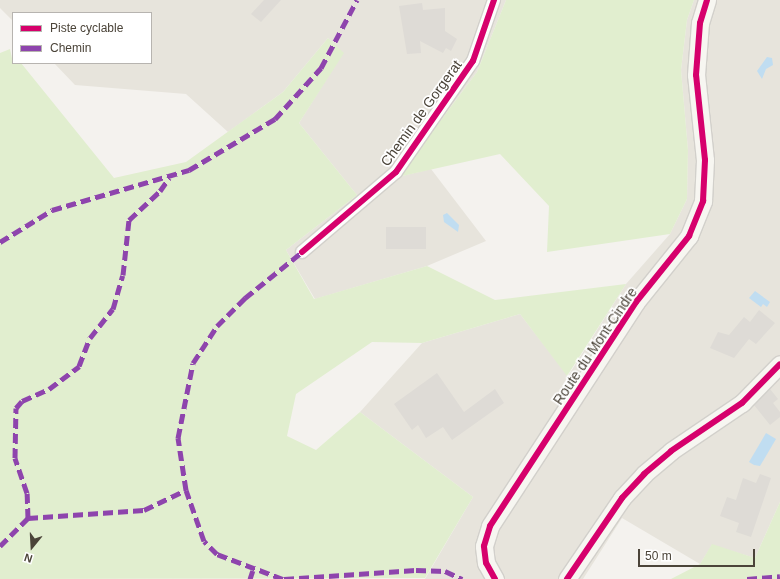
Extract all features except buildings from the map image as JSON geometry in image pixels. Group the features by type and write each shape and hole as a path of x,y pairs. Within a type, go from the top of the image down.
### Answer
{"street":[{"name":"Chemin de Gorgerat","path":"302,252 396,172 473,60 494,0"},
{"name":"Route du Mont-Cindre","path":"495,579 486,563 484,546 490,526 636,302 689,236 703,201 705,160 696,75 700,23 707,0"},
{"path":"567,579 622,498 644,474 671,451 742,403 780,364"}],"shaded area":[{"path":"0,0 506,0 477,72 398,177 431,169 486,241 427,266 315,299 286,250 357,195 299,123 343,53 328,38 283,92 228,132 186,94 75,85 55,64 152,64 152,12 12,12 12,20 0,8"},
{"path":"694,0 780,0 780,502 755,558 712,545 700,564 622,518 583,579 425,579 473,497 360,412 422,343 520,314 568,376 626,284 670,234 687,199 688,150 681,70 687,20"}],"green space":[{"path":"506,0 694,0 687,20 681,70 688,150 687,199 670,234 547,252 549,206 500,154 398,177 477,72"},
{"path":"328,38 344,53 299,123 357,195 286,250 314,299 427,266 495,300 626,284 567,376 520,314 422,343 372,342 296,394 287,436 316,450 360,412 473,497 425,578 0,579 0,53 10,49 12,64 22,64 114,178 186,162 283,92"},
{"path":"780,502 780,579 671,579 700,564 712,544 755,558"}],"water":[{"path":"767,57 772,58 773,65 766,69 762,79 757,71"},
{"path":"447,213 459,225 458,232 444,222 443,215"},
{"path":"755,291 770,302 767,307 763,304 761,307 749,298"},
{"path":"766,433 776,439 760,466 754,465 749,462"}],"marked path":[{"path":"0,242 52,210 189,170 275,119 321,68 357,0"},
{"path":"28,518 27,493 15,458 16,408 22,401 49,389 79,366 90,338 113,309 123,275 129,220 160,191 169,178"},
{"path":"283,579 217,554 204,541 186,490 178,438 193,363 217,326 245,298 302,252"},
{"path":"0,546 28,518 144,510 186,490"},
{"path":"250,579 253,570"},
{"path":"284,579 416,570 445,571 462,579"},
{"path":"747,579 780,576"}],"cycle path":[{"path":"302,252 396,172 473,61 494,0"},
{"path":"495,579 486,563 484,546 490,526 636,302 689,236 703,201 705,160 696,75 700,23 707,0"},
{"path":"567,579 622,498 644,474 671,451 742,403 780,364"}]}
